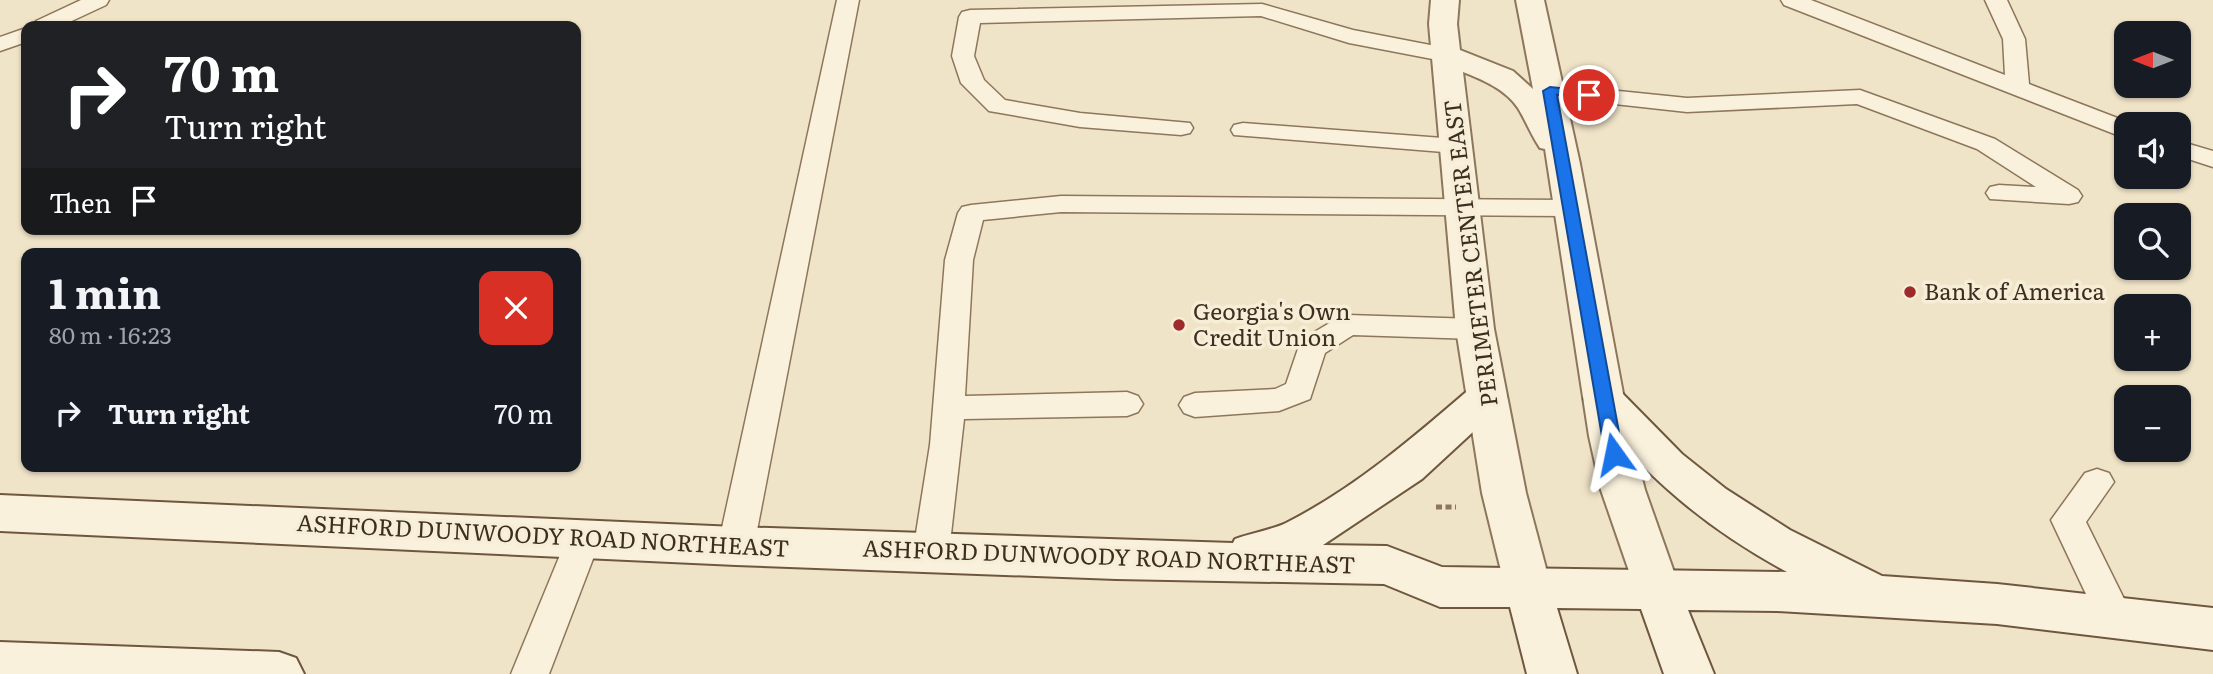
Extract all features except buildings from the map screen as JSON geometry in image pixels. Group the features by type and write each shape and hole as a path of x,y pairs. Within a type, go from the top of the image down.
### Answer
{"main road":[{"name":"PERIMETER CENTER EAST","path":"1445,0 1443,24 1475,329 1504,493 1552,674"},
{"path":"1530,0 1564,164 1604,399 1623,490 1689,674"},
{"path":"1448,55 1503,77 1530,102 1564,164"},
{"path":"1219,562 1297,538 1407,467 1486,397"},
{"path":"1604,399 1646,445 1690,486 1736,520 1789,552 1883,596"},
{"name":"ASHFORD DUNWOODY ROAD NORTHEAST","path":"0,513 736,546 1387,565 1440,587 1777,590 1883,596 2115,617 2213,629"},
{"path":"0,664 279,674"}],"lane":[{"path":"54,21 98,0"},
{"path":"736,546 848,0"},
{"path":"1792,0 2114,125"},
{"path":"1996,0 2014,40 2018,89"},
{"path":"1181,128 1080,120 997,106 973,82 963,56 970,17 1262,10 1349,36 1448,55"},
{"path":"0,44 21,37"},
{"path":"1550,91 1687,106 1860,97 1986,144 2069,196 1999,192"},
{"path":"1243,130 1456,146"},
{"path":"2191,152 2213,159"},
{"path":"931,552 949,408 959,260 971,213 1062,204 1461,205 1571,208"},
{"path":"1195,405 1279,400 1299,391 1312,347 1348,325 1475,329"},
{"path":"949,408 1127,404"},
{"path":"2096,482 2068,520 2115,617"},
{"path":"530,674 584,538"}],"place":[{"name":"Bank of America","path":"1910,292"},
{"name":"Georgia's Own Credit Union","path":"1179,325"}],"route":[{"path":"1589,95 1550,91 1614,454"}]}
